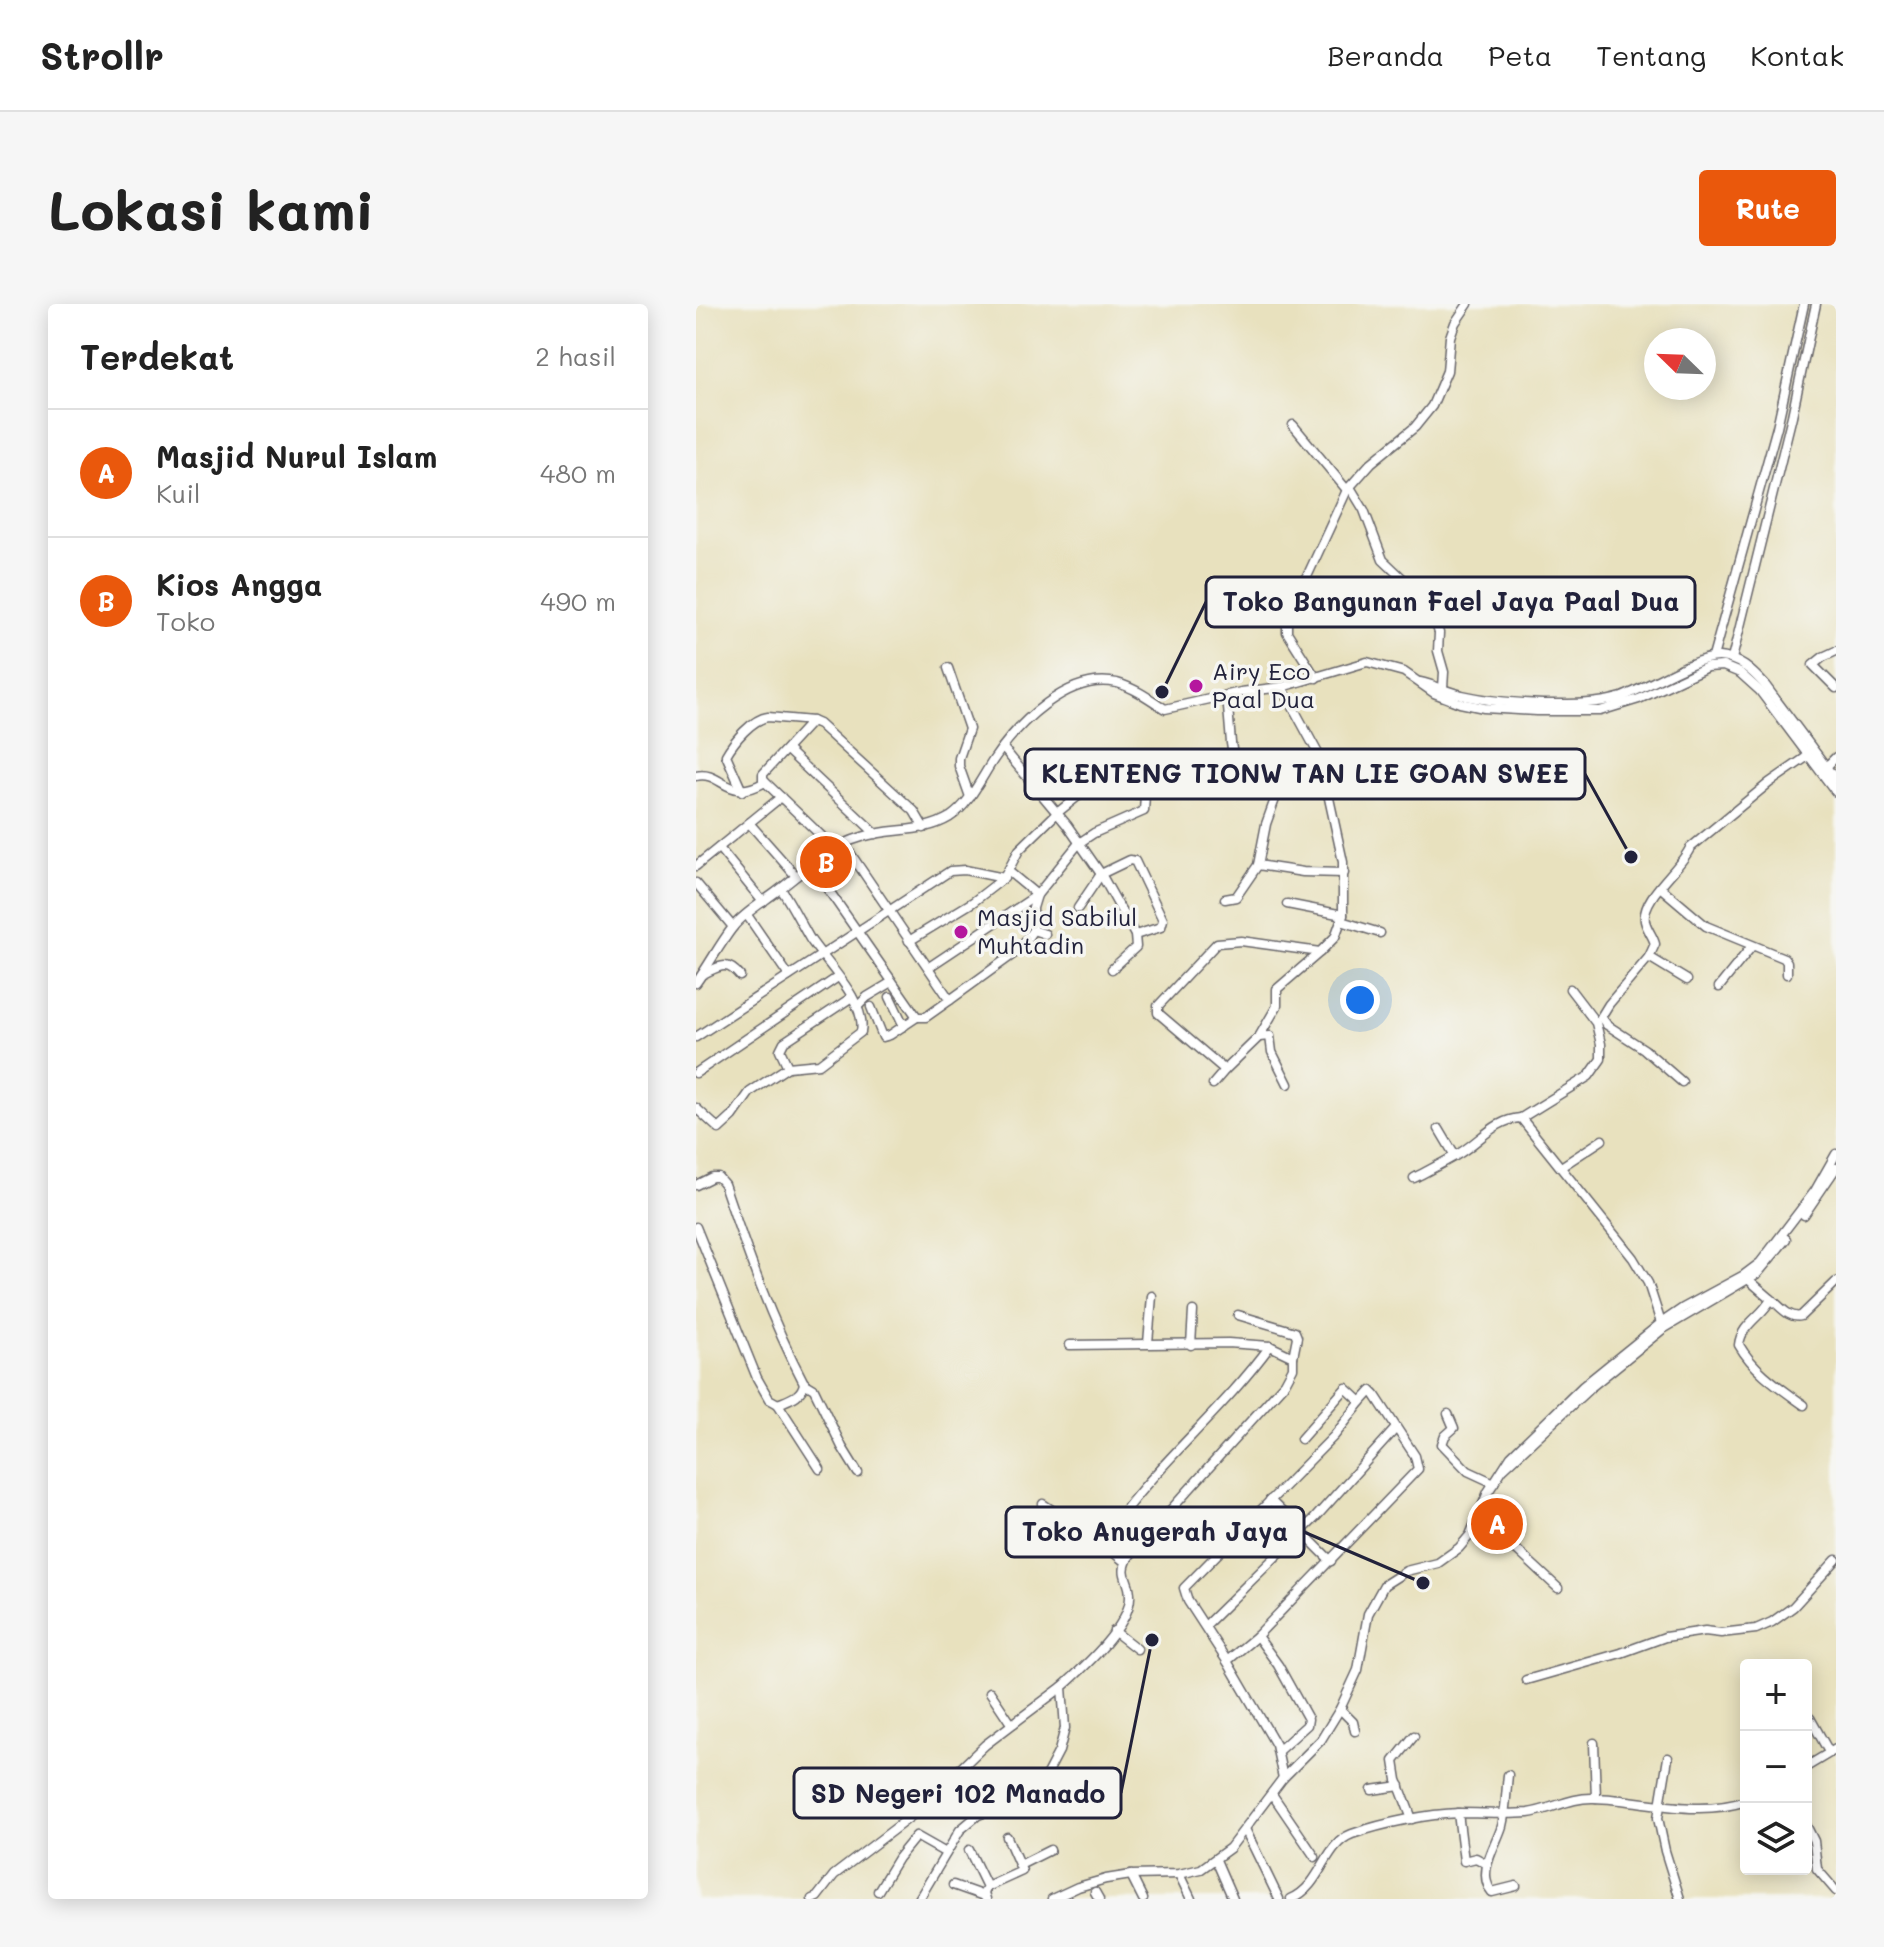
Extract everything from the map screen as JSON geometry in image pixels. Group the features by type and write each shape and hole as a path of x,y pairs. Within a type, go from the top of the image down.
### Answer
{"street":[{"path":"1316,678 1286,626 1349,488 1371,463 1405,438 1432,406 1447,371 1450,337 1468,304"},
{"path":"1713,657 1777,427 1803,308 1814,309 1792,416 1732,659"},
{"path":"1293,425 1349,488 1364,510 1383,560 1419,594 1433,613 1439,633 1443,688"},
{"path":"1836,651 1813,666 1836,688"},
{"path":"696,983 733,927 796,876 834,848 876,834 924,828 959,810 1021,725 1053,700 1076,687 1094,682 1117,683 1132,688 1165,709 1282,687 1367,662 1392,667 1447,699 1484,708 1620,697 1713,657 1732,659 1759,679 1836,780"},
{"path":"1416,681 1460,695 1508,704 1600,711 1639,699 1707,667 1723,666 1750,680 1773,705 1836,792"},
{"path":"948,668 969,729 959,766 970,797"},
{"path":"1213,1084 1259,1037 1277,1006 1277,989 1335,937 1342,918 1344,873 1324,769 1313,741 1282,687"},
{"path":"1227,695 1237,780"},
{"path":"742,791 726,755 753,724 763,717 812,721 914,811 924,828"},
{"path":"812,721 763,774 765,782 834,848"},
{"path":"1003,748 1057,813 1101,874 1135,935 1136,947 1112,969"},
{"path":"787,750 876,834"},
{"path":"1682,1082 1644,1049 1607,1025 1601,1017 1649,957 1655,944 1646,927 1646,910 1690,848 1769,783 1808,756"},
{"path":"1826,767 1836,757"},
{"path":"696,776 704,774 742,791 765,782"},
{"path":"909,941 973,902 1006,874 1019,850 1057,813 1091,788 1145,795 1144,811 1079,843 1037,895 929,967"},
{"path":"1225,899 1236,897 1258,865 1266,824 1279,788"},
{"path":"696,866 781,797"},
{"path":"749,823 796,876"},
{"path":"844,844 950,1000"},
{"path":"719,848 763,902"},
{"path":"1078,908 1101,874 1130,860 1137,862 1163,920 1161,927 1135,935"},
{"path":"811,865 917,1017"},
{"path":"1258,865 1303,872 1344,873"},
{"path":"696,1037 824,956 888,910 956,869 1006,874 1037,895"},
{"path":"696,883 733,927"},
{"path":"1660,887 1706,926 1784,958 1787,974"},
{"path":"696,1108 719,1129 750,1092 788,1067 819,1064 861,1032 862,1024 852,997 810,938 781,889"},
{"path":"871,1007 883,1037 917,1017 926,1017 1019,950 1033,930 1037,895"},
{"path":"1287,904 1342,918 1380,933"},
{"path":"747,915 789,976"},
{"path":"1033,930 1045,934"},
{"path":"1225,1070 1158,1013 1158,1006 1217,943 1241,941 1320,952"},
{"path":"1719,987 1752,946"},
{"path":"1649,957 1687,980"},
{"path":"702,975 726,965 740,976"},
{"path":"696,1073 838,977"},
{"path":"857,1007 892,982"},
{"path":"1414,1178 1455,1156 1498,1124 1521,1118 1589,1076 1601,1059 1601,1044 1596,1023 1570,989"},
{"path":"788,1067 780,1050 784,1042 852,997"},
{"path":"890,997 904,1026"},
{"path":"1259,1037 1270,1036 1274,1057 1288,1084"},
{"path":"1521,1118 1643,1273 1661,1323"},
{"path":"1439,1129 1455,1156"},
{"path":"1561,1167 1602,1140"},
{"path":"1504,1469 1590,1388 1663,1329 1749,1280 1775,1254 1834,1167 1836,1154"},
{"path":"1052,1899 1090,1883 1131,1875 1179,1874 1201,1869 1216,1860 1245,1829 1283,1778 1321,1740 1340,1709 1358,1670 1368,1614 1384,1585 1406,1571 1438,1563 1452,1554 1467,1539 1484,1499 1511,1456 1583,1386 1661,1323 1760,1263 1834,1167"},
{"path":"696,1172 699,1183 718,1177 724,1184 783,1342 804,1383 814,1389 858,1473"},
{"path":"696,1227 757,1378 769,1399 778,1404 820,1469"},
{"path":"1749,1280 1786,1313 1795,1317 1801,1316 1836,1282"},
{"path":"1148,1343 1152,1296"},
{"path":"1771,1299 1744,1330 1739,1345 1747,1360 1763,1375 1804,1405"},
{"path":"1191,1345 1193,1311"},
{"path":"812,1899 834,1875 910,1817 985,1745 1062,1687 1099,1652 1130,1602 1130,1591 1123,1573 1125,1562 1285,1383 1293,1368 1295,1332 1238,1315"},
{"path":"1070,1345 1228,1343 1270,1346 1293,1357"},
{"path":"1102,1543 1136,1495 1216,1411 1270,1346"},
{"path":"778,1404 798,1395 804,1383"},
{"path":"1301,1439 1346,1388 1361,1402"},
{"path":"1227,1661 1257,1636 1418,1469 1415,1456 1371,1391 1334,1436 1184,1588 1188,1601 1227,1661 1278,1751 1283,1778"},
{"path":"1448,1414 1454,1428 1442,1444 1468,1471 1494,1483"},
{"path":"1205,1626 1301,1532 1396,1428"},
{"path":"1270,1500 1331,1561"},
{"path":"1043,1504 1125,1562"},
{"path":"1475,1523 1518,1551 1558,1588"},
{"path":"1526,1680 1665,1637 1705,1631 1721,1633 1756,1629 1793,1607 1836,1560"},
{"path":"1114,1631 1137,1649"},
{"path":"1257,1636 1278,1665 1308,1719 1307,1725 1278,1751"},
{"path":"919,1899 960,1830 978,1815 1026,1797 1047,1774 1059,1751 1065,1728 1062,1687"},
{"path":"990,1692 1010,1722 1014,1723"},
{"path":"1340,1709 1353,1722 1355,1731"},
{"path":"1812,1721 1833,1750 1812,1763"},
{"path":"1412,1819 1395,1770 1395,1758 1414,1736"},
{"path":"1594,1743 1596,1798"},
{"path":"1668,1758 1659,1807 1665,1851 1680,1899"},
{"path":"1508,1775 1504,1813 1487,1864 1486,1877 1490,1891 1516,1886"},
{"path":"1372,1790 1400,1786"},
{"path":"1272,1794 1315,1857"},
{"path":"1291,1899 1305,1893 1340,1841 1350,1835 1412,1819 1458,1813 1530,1813 1580,1799 1596,1798 1659,1807 1725,1806 1740,1802"},
{"path":"1458,1813 1464,1861 1476,1858 1487,1864"},
{"path":"1245,1829 1279,1899"},
{"path":"878,1891 916,1836 946,1853"},
{"path":"953,1885 986,1894 1021,1872 1007,1837"},
{"path":"1812,1837 1817,1869 1836,1891"},
{"path":"969,1850 986,1894"},
{"path":"1020,1865 1050,1850"},
{"path":"1216,1860 1233,1899"},
{"path":"1179,1874 1191,1899"},
{"path":"1131,1875 1143,1899"}],"place":[{"name":"Airy Eco Paal Dua","path":"1196,686"},
{"name":"Toko Bangunan Fael Jaya Paal Dua","path":"1162,692"},
{"name":"KLENTENG TIONW TAN LIE GOAN SWEE","path":"1631,857"},
{"name":"Kios Angga","path":"826,862"},
{"name":"Masjid Sabilul Muhtadin","path":"961,932"},
{"name":"Masjid Nurul Islam","path":"1497,1524"},
{"name":"Toko Anugerah Jaya","path":"1423,1583"},
{"name":"SD Negeri 102 Manado","path":"1152,1640"}]}
